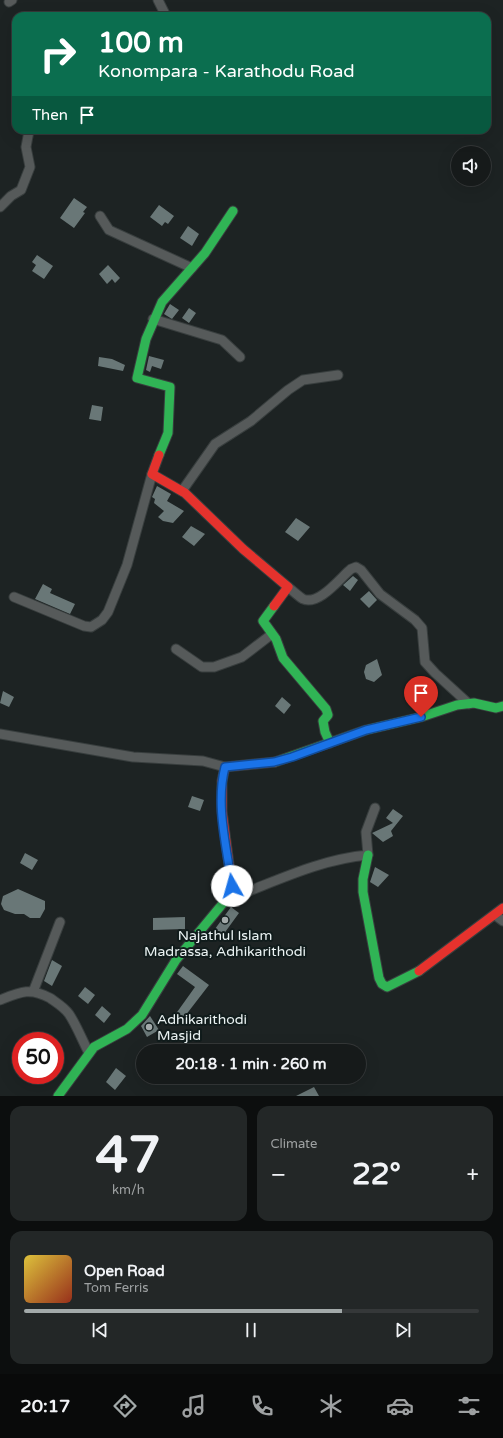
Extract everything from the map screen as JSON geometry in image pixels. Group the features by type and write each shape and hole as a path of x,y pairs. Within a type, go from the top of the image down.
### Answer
{"street":[{"path":"158,0 164,12"},
{"path":"0,207 11,196 21,190 30,166 26,147 28,134"},
{"path":"14,597 91,628 102,620 108,612 127,565 152,474 168,433 170,387 137,378 141,353 153,319 162,302 181,278 192,268 217,239 233,211"},
{"path":"100,216 110,230 192,268"},
{"path":"153,319 222,340 240,357"},
{"path":"182,490 215,444 251,421 288,390 303,380 338,375"},
{"path":"152,474 182,490 243,549 302,598 314,599 322,596 351,569 356,567 361,570 380,594 422,628 425,662 469,704"},
{"path":"288,587 263,621 272,634 283,658 326,709 328,715 323,721 325,732 330,743"},
{"path":"176,650 202,667 214,667 242,658 272,634"},
{"path":"0,734 133,757 202,761 225,767 286,759 366,730 421,717 457,705 469,704 496,708 503,706"},
{"path":"58,1096 94,1048 126,1029 142,1015 164,978 200,928 229,896 232,886 222,809 222,780 225,767"},
{"path":"375,808 366,832 368,855 363,879 363,892 379,978 382,984 387,987 414,974 450,949 478,925 499,918 503,908"},
{"path":"232,886 244,893 312,866 343,857 368,855"},
{"path":"33,992 60,922"},
{"path":"0,1000 19,992 33,992 45,996 65,1009 89,1053"}],"building":[{"path":"74,198 87,207 83,212 85,213 74,228 60,218"},
{"path":"159,205 174,216 168,224 165,222 162,226 150,217"},
{"path":"188,226 199,234 192,246 180,238"},
{"path":"37,255 53,266 44,279 32,271 36,265 32,262"},
{"path":"108,265 120,278 115,283 112,279 107,284 99,274"},
{"path":"170,304 179,310 172,319 164,314"},
{"path":"189,308 196,313 189,323 182,318"},
{"path":"149,356 164,360 161,369 152,366 150,372 146,370"},
{"path":"99,357 112,359 125,365 123,371 98,366"},
{"path":"92,405 103,407 101,421 89,419"},
{"path":"157,486 171,494 167,501 184,511 173,523 163,521 158,517 164,511 154,503 155,499 152,497"},
{"path":"296,518 310,527 298,541 285,532"},
{"path":"191,526 205,534 194,546 182,537"},
{"path":"353,576 358,580 350,591 343,585"},
{"path":"43,584 52,589 50,593 75,604 70,614 35,599"},
{"path":"369,591 377,600 369,608 360,599"},
{"path":"377,659 382,675 374,682 366,679 364,672 366,665"},
{"path":"3,691 14,697 9,707 0,703"},
{"path":"282,697 291,705 284,714 275,706"},
{"path":"192,796 204,800 200,811 188,807"},
{"path":"393,809 403,816 391,831 393,836 383,842 372,833 393,823 386,818"},
{"path":"25,853 38,860 32,870 20,863"},
{"path":"375,867 389,875 378,887 370,882"},
{"path":"18,889 45,901 45,909 40,918 30,918 24,914 15,914 4,910 1,904 3,896"},
{"name":"Najathul Islam Madrassa, Adhikarithodi","path":"231,907 239,913 223,935 215,929"},
{"path":"185,917 185,929 153,930 153,918"},
{"path":"52,960 62,966 52,986 44,981"},
{"path":"183,966 209,985 182,1020 175,1015 195,987 177,974"},
{"path":"85,987 95,995 88,1004 78,996"},
{"path":"102,1006 111,1014 104,1023 95,1015"},
{"name":"Adhikarithodi Masjid","path":"150,1016 159,1030 147,1037 141,1026"},
{"path":"116,1068 126,1076 115,1090 106,1082"},
{"path":"314,1087 319,1096 296,1096"}],"traffic: fast":[{"path":"159,455 168,433 170,387 137,378 146,339 162,302 205,253 233,211"},
{"path":"274,606 263,621 276,639 283,658 326,709 328,715 323,721 325,732 330,743"},
{"path":"275,762 366,730 421,717 457,705 474,703 496,708 503,706"},
{"path":"368,855 363,879 363,892 379,978 382,984 387,987 419,971"},
{"path":"58,1096 94,1047 127,1029 142,1015 176,960 229,896 232,887"}],"traffic: jam":[{"path":"159,455 152,474 185,493 243,549 288,587 274,606"},
{"path":"232,887 222,811 222,781 225,767 275,762"},
{"path":"419,971 503,908"}],"place":[{"name":"Najathul Islam Madrassa, Adhikarithodi","path":"225,920"},
{"name":"Adhikarithodi Masjid","path":"149,1027"}],"route":[{"path":"232,886 222,809 222,780 225,767 274,762 303,754 317,747 366,730 421,717"}]}
